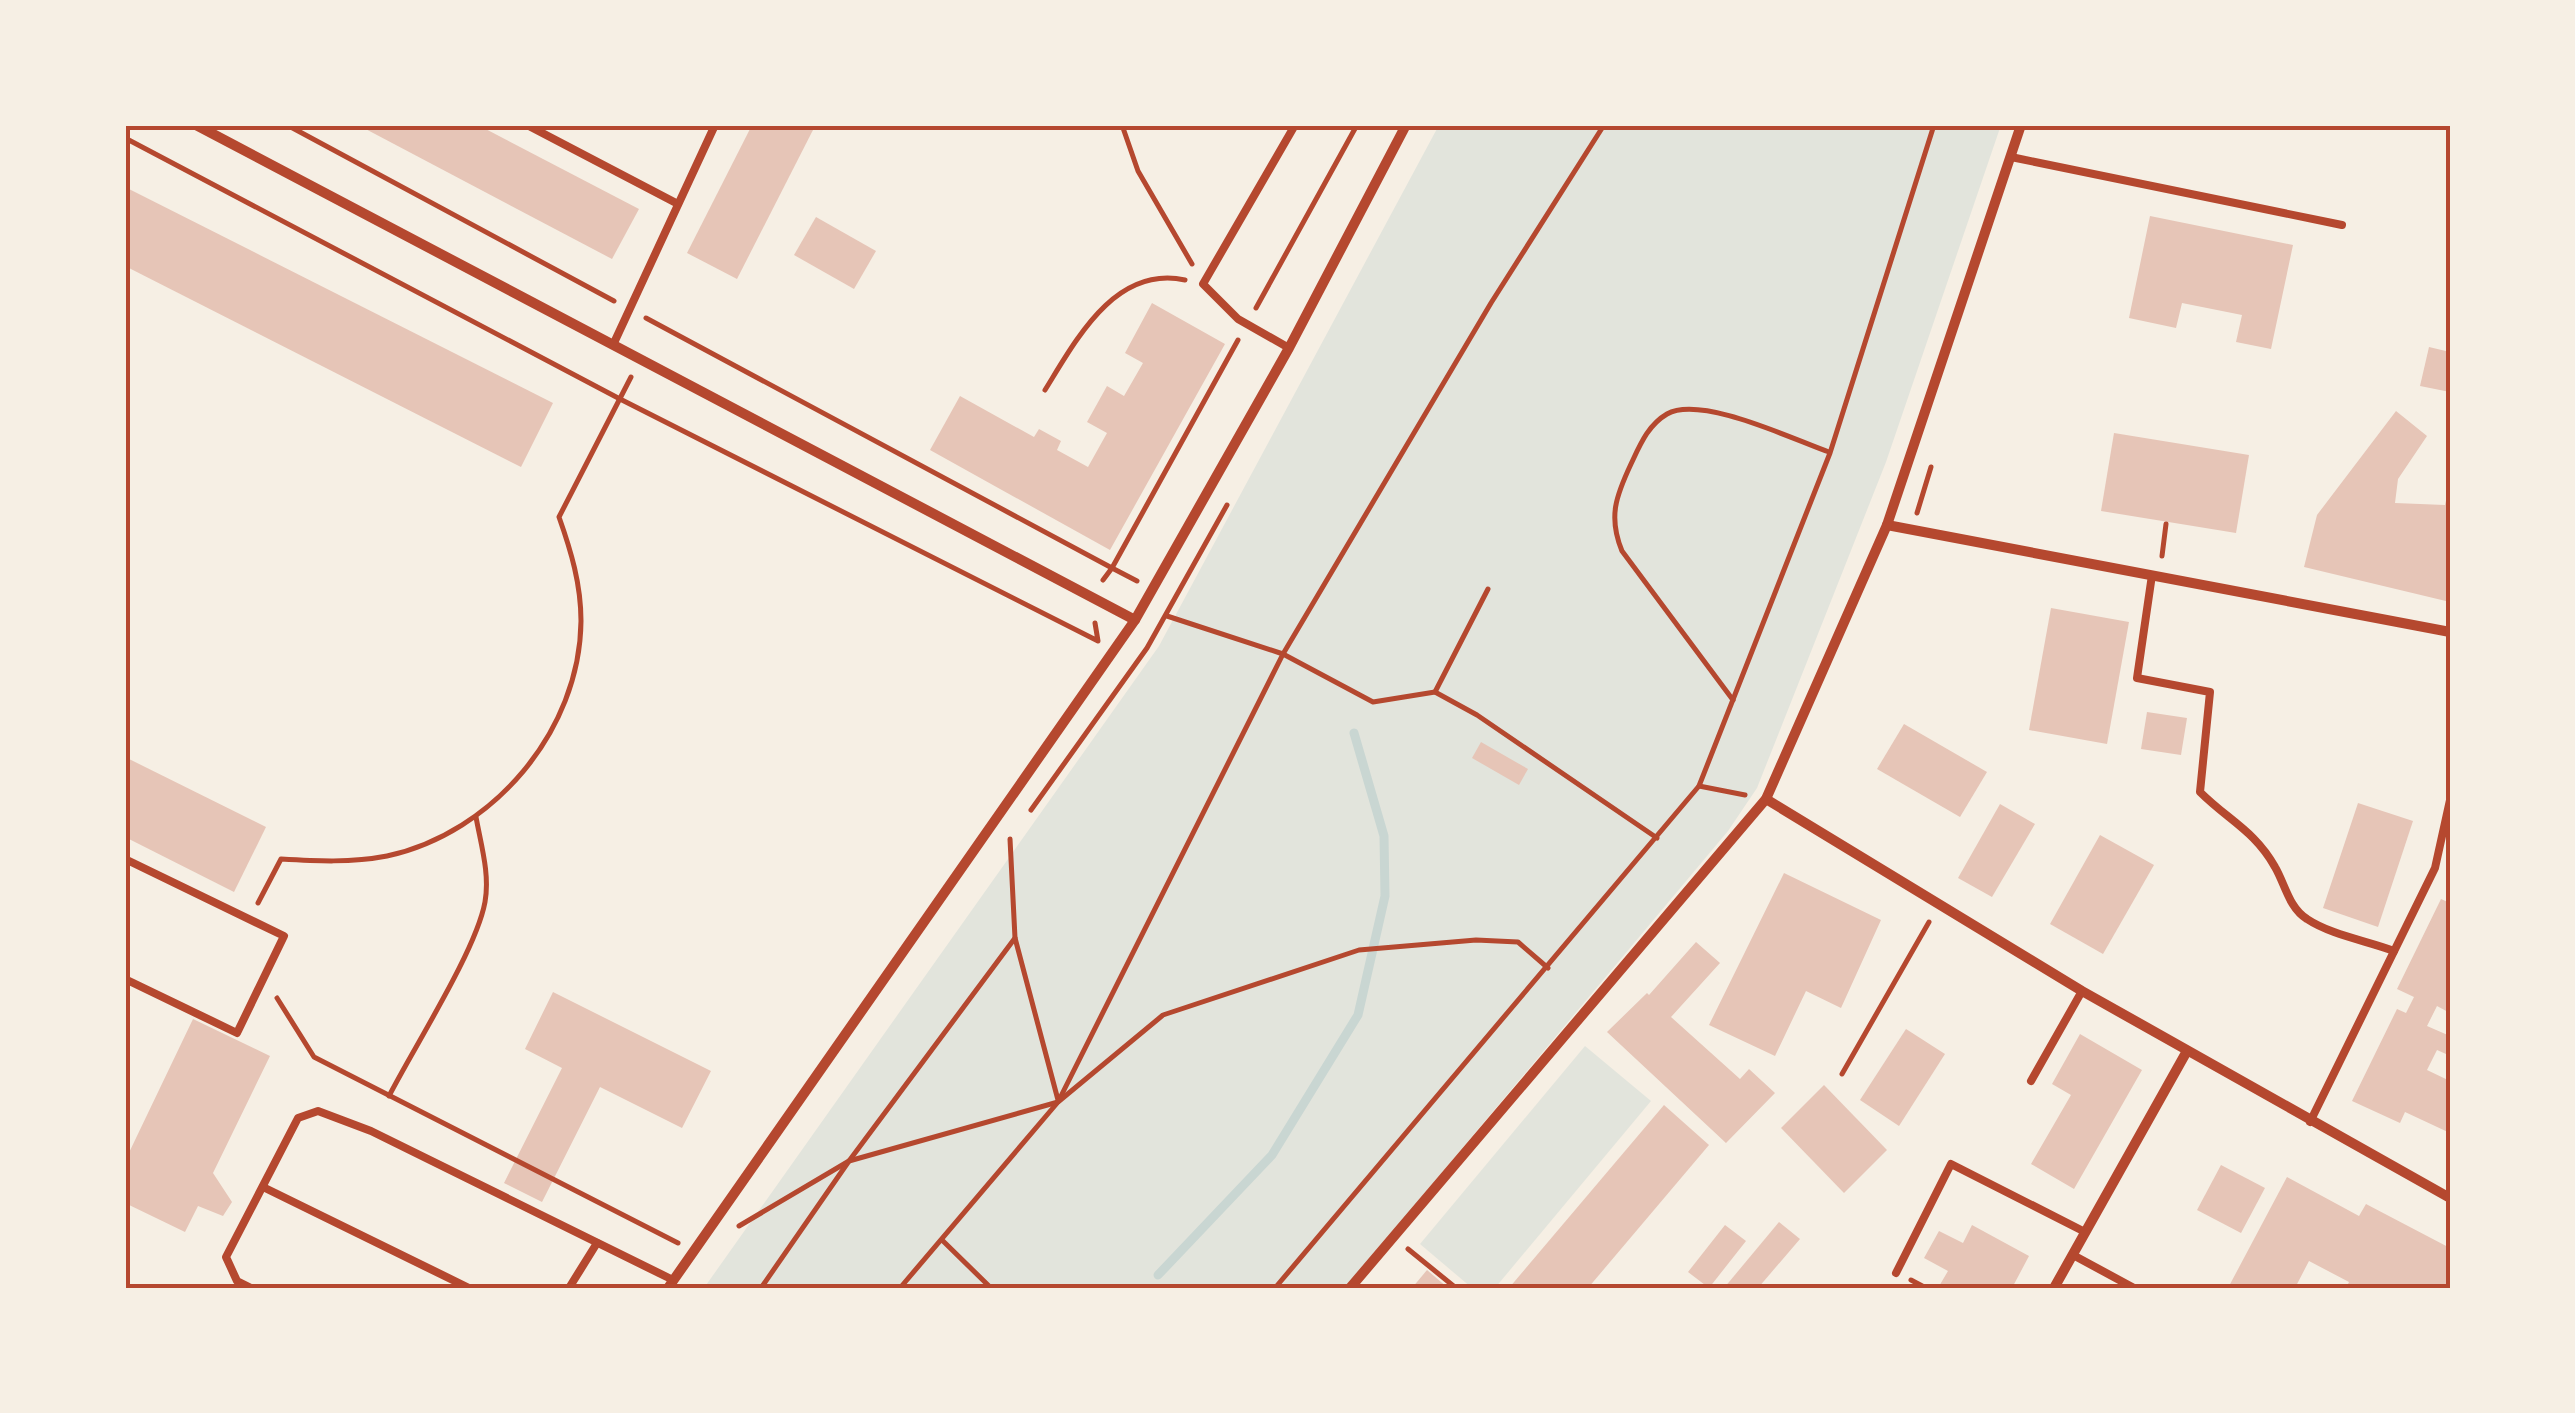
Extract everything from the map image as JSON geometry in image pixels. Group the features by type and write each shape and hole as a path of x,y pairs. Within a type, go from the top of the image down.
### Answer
{"street":[{"path":"196,125 1135,620"},
{"path":"670,1284 1135,620 1289,348 1406,125"},
{"path":"1350,1288 1766,799 1887,525 2021,125"},
{"path":"1887,525 2450,632"},
{"path":"1766,799 2082,991 2450,1198"},
{"path":"2054,1288 2187,1051"}],"lane":[{"path":"527,125 678,204"},
{"path":"613,346 715,125"},
{"path":"1289,348 1247,324 1203,284 1295,125"},
{"path":"2011,157 2342,224"},
{"path":"2152,576 2137,678 2210,692 2200,792 2219,812 2250,830 2276,868 2289,899 2306,919 2394,951"},
{"path":"2310,1122 2436,868 2450,800"},
{"path":"125,859 284,936 237,1033 125,979"},
{"path":"2031,1081 2082,991"},
{"path":"251,1288 236,1282 226,1257 298,1118 318,1111 371,1130 597,1242 670,1284"},
{"path":"1896,1273 1951,1164 2085,1232"},
{"path":"262,1187 468,1288"},
{"path":"569,1288 597,1242"},
{"path":"2073,1254 2134,1288"}],"path":[{"path":"286,125 1112,568"},
{"path":"1122,125 1138,170 1203,284"},
{"path":"125,138 620,399 1098,641 1092,596 1112,568 1357,125"},
{"path":"732,1230 848,1161 1058,1102 1283,654 1491,302 1604,125"},
{"path":"1275,1288 1699,786 1830,452 1934,125"},
{"path":"1045,390 1089,319 1128,289 1171,277 1203,284"},
{"path":"250,919 281,859 338,862 387,856 434,841 476,818 519,778 551,731 573,678 581,622 575,564 558,517 620,399"},
{"path":"1733,700 1622,551 1611,525 1617,493 1648,430 1668,413 1700,407 1830,452"},
{"path":"1910,530 1935,455"},
{"path":"2162,556 2166,524"},
{"path":"1435,692 1488,589"},
{"path":"1167,616 1283,654 1373,702 1435,692 1477,714 1658,838"},
{"path":"1699,786 1766,799"},
{"path":"388,1096 473,937 485,902 486,866 476,818"},
{"path":"1010,839 1015,938 1058,1102"},
{"path":"1842,1074 1929,922"},
{"path":"761,1288 848,1161 1015,938"},
{"path":"900,1288 1058,1102 1163,1015 1359,950 1476,940 1518,942 1548,968"},
{"path":"264,977 314,1058 694,1251"},
{"path":"1394,1237 1456,1288"},
{"path":"942,1240 991,1288"},
{"path":"1398,1262 1409,1249"}],"shaded area":[{"path":"1439,125 2001,125 1886,462 1757,788 1728,831 1345,1288 704,1288 1159,646"},
{"path":"1585,1046 1651,1101 1495,1288 1472,1288 1420,1244"}],"building":[{"path":"358,125 478,125 639,209 612,259"},
{"path":"752,125 814,128 737,279 687,253"},
{"path":"125,187 553,403 521,467 125,266"},
{"path":"2150,216 2293,245 2271,349 2236,342 2242,315 2182,303 2176,328 2129,318"},
{"path":"816,217 876,251 854,289 794,255"},
{"path":"1152,303 1225,344 1110,550 930,450 960,396 1034,437 1039,429 1061,441 1057,450 1088,467 1107,433 1087,422 1107,386 1124,396 1143,363 1125,353"},
{"path":"2429,347 2450,352 2450,392 2420,386"},
{"path":"2396,411 2427,436 2398,479 2395,503 2445,505 2450,483 2450,602 2304,567 2317,515"},
{"path":"2114,433 2249,455 2236,533 2101,511"},
{"path":"2051,608 2129,622 2107,744 2029,730"},
{"path":"2147,712 2187,718 2181,755 2141,749"},
{"path":"1904,724 1987,772 1960,817 1877,769"},
{"path":"1481,742 1528,769 1519,785 1472,758"},
{"path":"125,757 266,827 234,892 125,837"},
{"path":"2358,803 2413,821 2378,927 2323,908"},
{"path":"2000,804 2035,824 1992,897 1958,878"},
{"path":"2100,835 2154,865 2103,954 2050,924"},
{"path":"1784,873 1881,920 1841,1008 1806,991 1775,1056 1709,1025"},
{"path":"2441,899 2450,903 2450,1013 2437,1006 2427,1026 2450,1036 2450,1046 2446,1054 2437,1050 2427,1070 2450,1081 2450,1133 2405,1112 2400,1123 2352,1101 2397,1009 2406,1013 2414,997 2397,989"},
{"path":"1696,942 1720,963 1671,1017 1740,1079 1749,1069 1775,1093 1726,1143 1607,1032 1649,995"},
{"path":"553,992 711,1071 682,1128 600,1087 542,1202 504,1183 562,1068 525,1049"},
{"path":"193,1019 270,1056 213,1173 232,1202 223,1216 198,1206 185,1232 125,1203 125,1161"},
{"path":"1906,1029 1945,1054 1899,1126 1860,1100"},
{"path":"2080,1034 2142,1070 2074,1189 2031,1164 2071,1095 2052,1084"},
{"path":"1824,1085 1887,1150 1844,1193 1781,1128"},
{"path":"1664,1105 1709,1145 1588,1288 1509,1288"},
{"path":"2221,1165 2265,1188 2241,1233 2197,1210"},
{"path":"2287,1177 2359,1216 2366,1204 2450,1248 2450,1288 2346,1288 2349,1282 2309,1261 2295,1288 2228,1288"},
{"path":"1779,1222 1800,1239 1758,1288 1724,1288"},
{"path":"1725,1225 1746,1241 1709,1288 1688,1272"},
{"path":"1972,1225 2029,1256 2012,1288 1938,1288 1948,1271 1924,1258 1939,1231 1963,1243"},
{"path":"1427,1270 1448,1288 1412,1288"}],"waterway":[{"path":"1158,1275 1272,1155 1358,1015 1385,896 1384,836 1354,733"}]}
